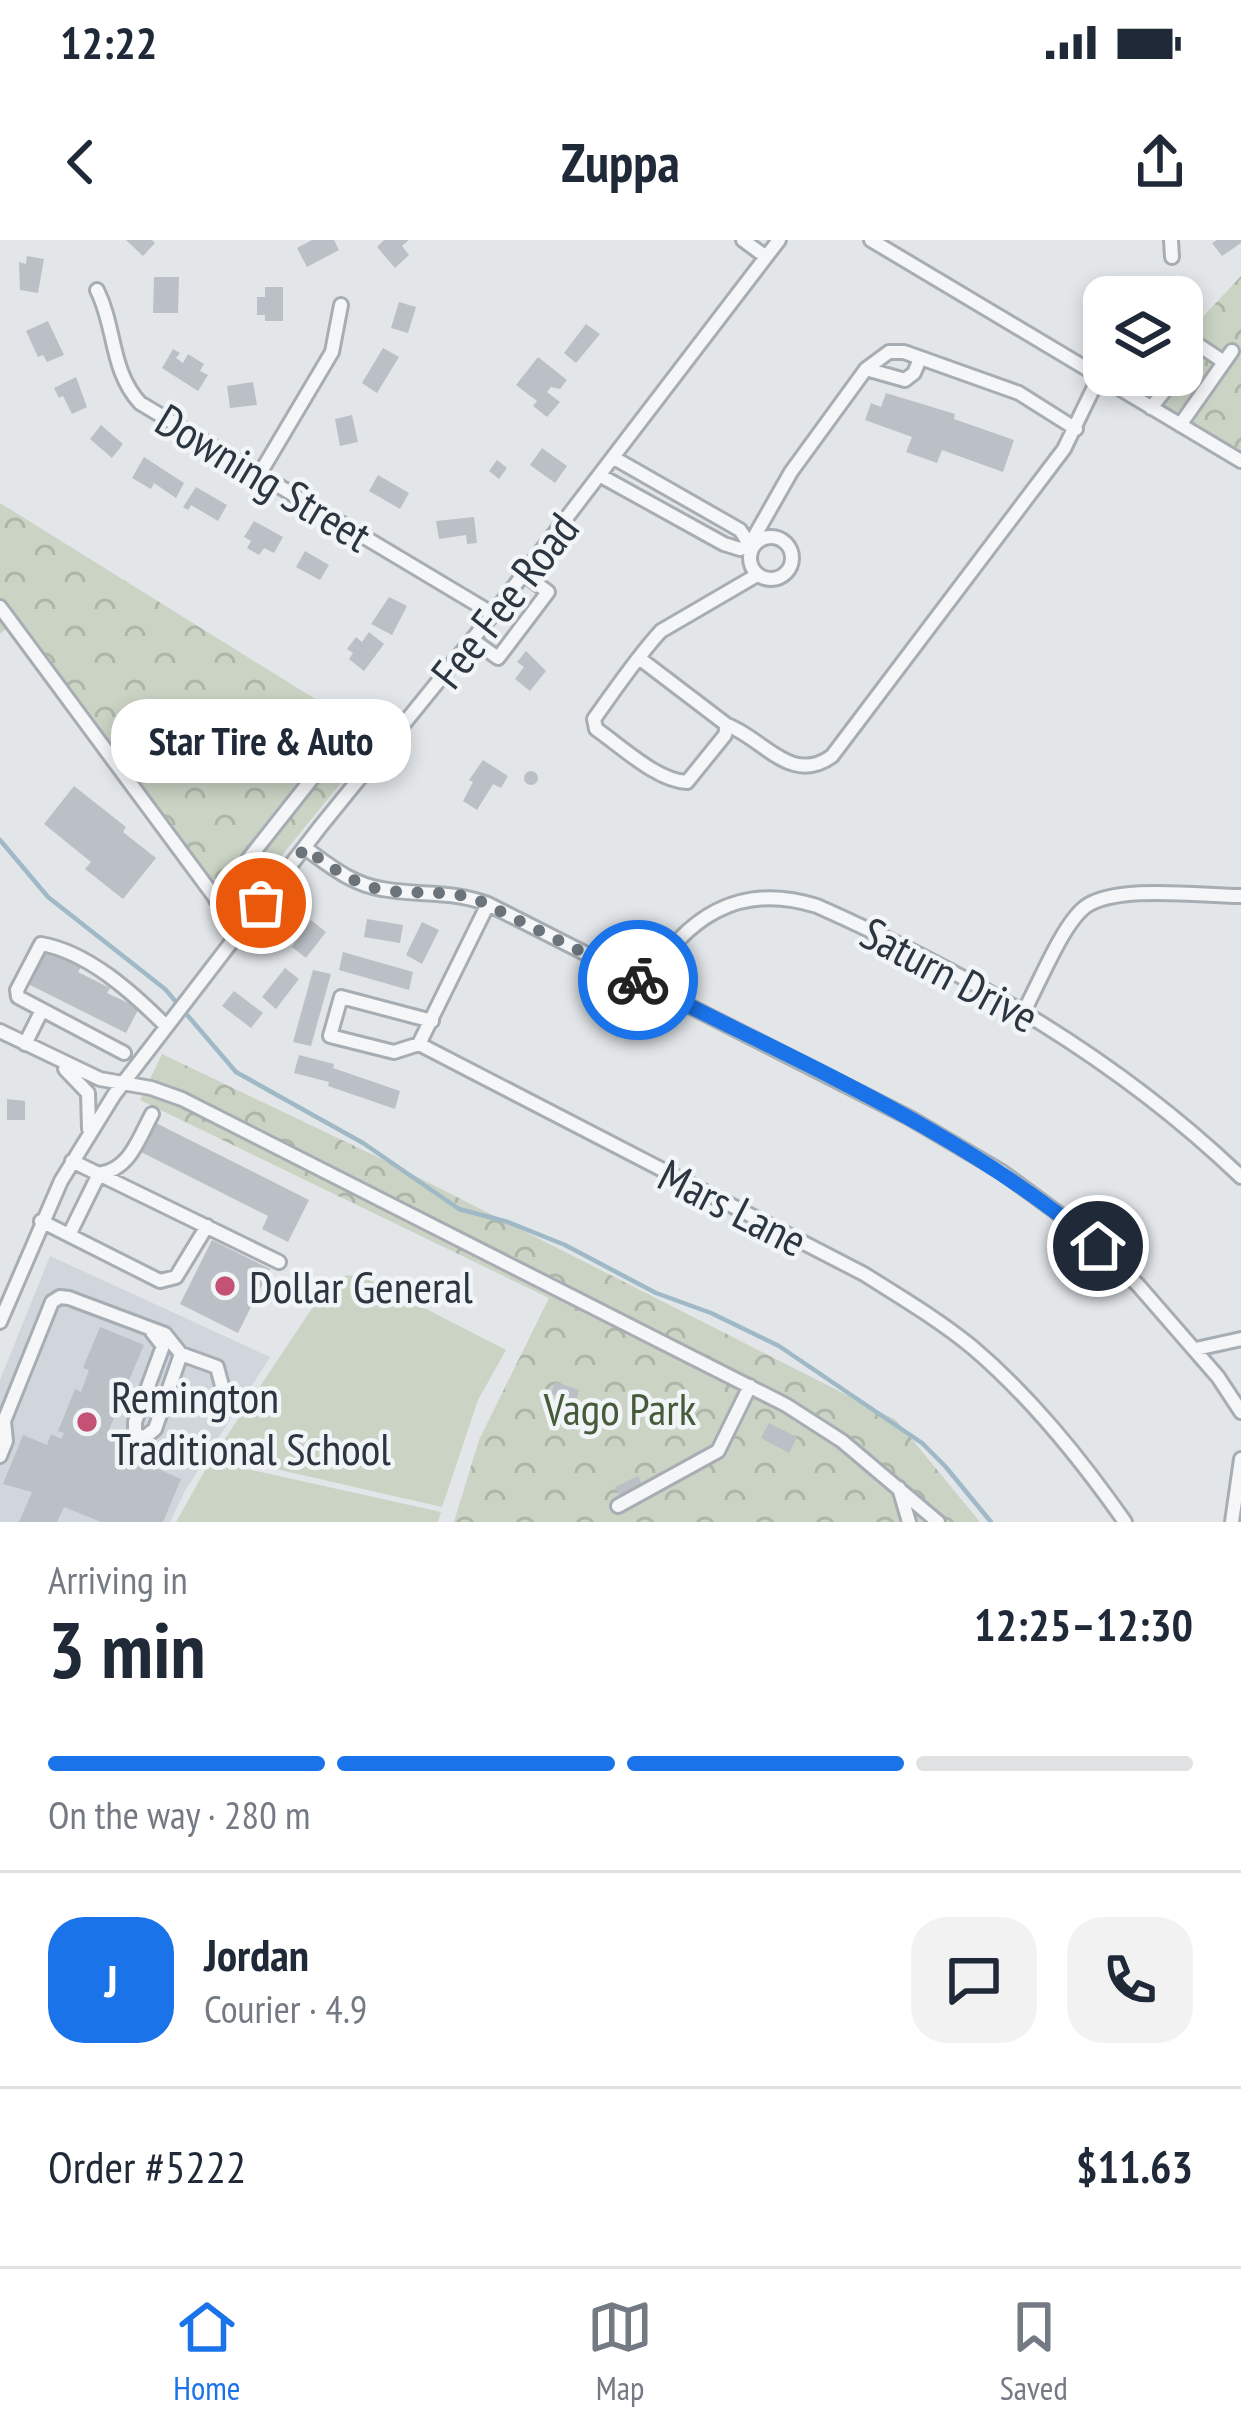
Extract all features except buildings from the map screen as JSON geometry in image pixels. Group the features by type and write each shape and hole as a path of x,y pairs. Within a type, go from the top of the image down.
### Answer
{"street":[{"path":"743,240 766,257"},
{"name":"Fee Fee Road","path":"2,1313 41,1221 88,1133 122,1083 601,476 778,240"},
{"path":"871,240 1083,370"},
{"path":"1172,240 1172,257"},
{"name":"Downing Street","path":"97,290 110,323 118,369 134,396 170,424 493,614"},
{"path":"259,475 332,352 341,305"},
{"path":"1203,348 1228,357 1203,392"},
{"path":"601,476 724,544 740,549 750,547 761,539 775,537 787,544 792,557 783,575 770,579 757,575 750,562 750,547 791,472 866,369 889,352 1019,393 1076,430"},
{"path":"866,369 904,380 914,373 920,359"},
{"path":"639,658 727,725 790,764 814,765 832,756 1076,430 1091,396"},
{"path":"1128,396 1241,461"},
{"path":"1151,409 1161,396"},
{"path":"1180,425 1200,396"},
{"path":"614,458 740,530 750,547"},
{"path":"473,640 498,658 548,592 524,574"},
{"path":"727,725 725,735 696,774 682,783 596,729 594,719 639,658 673,622 757,575"},
{"path":"0,607 239,930"},
{"path":"216,900 329,757 341,754 368,771"},
{"path":"305,848 364,885 450,892 488,904 910,1118 1002,1172 1114,1261 1196,1349 1241,1412"},
{"path":"1024,1011 1076,917 1096,902 1138,895 1241,896"},
{"name":"Saturn Drive","path":"646,984 674,941 707,914 739,902 789,899 839,916 1024,1011 1140,1088 1241,1178"},
{"path":"432,1021 340,997 330,1036 394,1052 418,1044 432,1021 488,904"},
{"path":"124,1053 18,997 17,990 41,944 116,979 167,1024"},
{"path":"25,1044 42,1010"},
{"path":"0,1031 100,1079 182,1099 750,1386 842,1441 938,1522"},
{"name":"Mars Lane","path":"418,1044 864,1274 933,1319 969,1345 1038,1411 1083,1462 1125,1522"},
{"path":"50,1057 88,1093 88,1133"},
{"path":"99,1174 115,1172 125,1164 152,1114"},
{"path":"72,1162 279,1262"},
{"path":"69,1235 99,1174"},
{"path":"41,1221 160,1281 176,1277 206,1226"},
{"path":"0,1456 6,1442 2,1421 52,1302 60,1297 170,1337 181,1354 217,1367 225,1397"},
{"path":"152,1331 162,1349 135,1422 141,1438 152,1434 181,1354"},
{"path":"1196,1349 1241,1339"},
{"path":"618,1506 718,1451 750,1386"},
{"path":"1232,1522 1241,1459"},
{"path":"899,1486 909,1522"}],"shaded area":[{"path":"50,1256 270,1357 170,1522 0,1522 0,1380"}],"green space":[{"path":"1241,276 1241,455 1140,396 1203,396 1203,317"},
{"path":"0,503 378,738 242,904 227,905 13,622 0,634"},
{"name":"Vago Park","path":"162,1054 388,1162 896,1420 980,1522 454,1522 479,1440 549,1298 140,1100"},
{"path":"360,1275 506,1350 478,1400 442,1507 214,1455 325,1289 340,1276"},
{"path":"216,1462 441,1512 438,1522 176,1522 208,1465"}],"waterway":[{"path":"0,840 48,897 165,989 236,1072 363,1143 459,1209 565,1245 656,1293 779,1346 922,1443 991,1522"}],"way so far":[{"path":"261,903 305,848 364,885 450,892 476,899 638,980"}],"place":[{"name":"Star Tire & Auto","path":"261,903"},
{"name":"Dollar General","path":"225,1286"},
{"name":"Remington Traditional School","path":"87,1422"}],"route":[{"path":"638,980 963,1147 1040,1199 1098,1246"}]}
